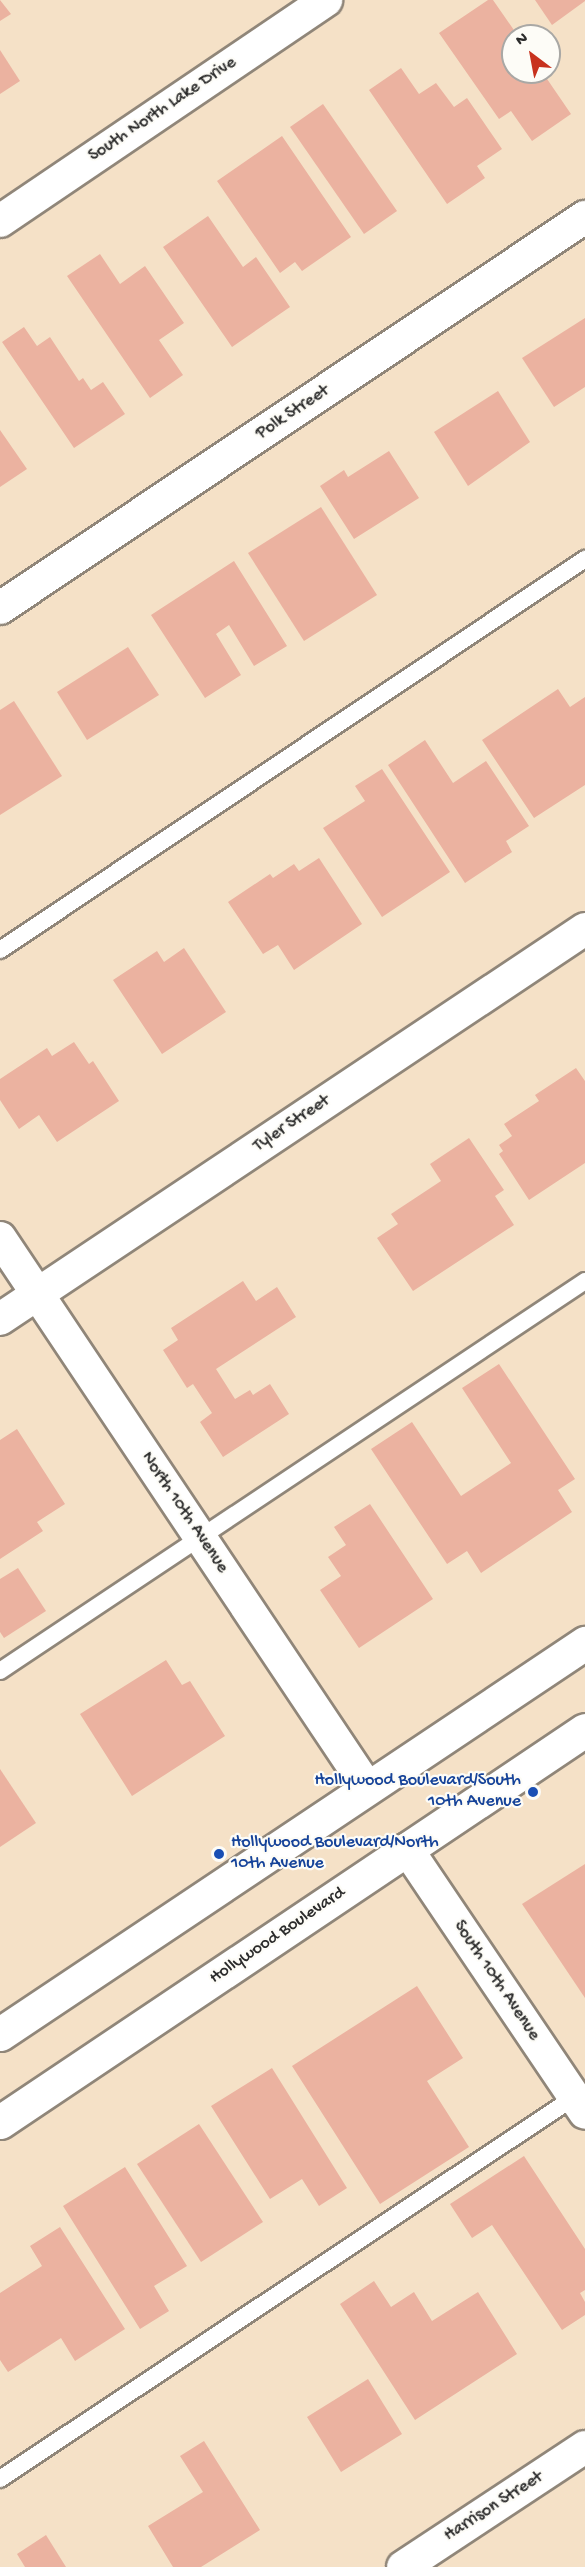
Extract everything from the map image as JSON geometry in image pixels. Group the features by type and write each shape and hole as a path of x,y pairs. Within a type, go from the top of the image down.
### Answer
{"main road":[{"path":"0,2034 585,1643"},
{"name":"Hollywood Boulevard","path":"0,2122 585,1730"}],"street":[{"name":"South North Lake Drive","path":"0,221 326,0"},
{"name":"Polk Street","path":"0,608 585,217"},
{"name":"Tyler Street","path":"0,1319 585,929"},
{"name":"North 10th Avenue","path":"0,1238 367,1787"},
{"name":"South 10th Avenue","path":"407,1850 581,2100"},
{"name":"Harrison Street","path":"403,2567 585,2447"}],"lane":[{"path":"0,950 585,560"},
{"path":"0,1671 585,1281"},
{"path":"0,2479 581,2100"}],"building":[{"path":"0,0 11,14 0,21"},
{"path":"488,0 493,0 510,24 501,24 501,84 550,84 571,114 532,141 511,111 499,119 439,33"},
{"path":"535,0 585,0 553,24"},
{"path":"0,50 20,81 0,94"},
{"path":"401,68 419,94 436,83 454,107 467,98 502,149 477,166 485,178 447,204 369,90"},
{"path":"323,104 397,211 364,234 290,127"},
{"path":"282,136 351,237 302,271 295,262 280,273 217,181"},
{"path":"208,216 243,267 256,257 290,307 232,347 163,247"},
{"path":"100,254 120,284 145,266 184,323 159,340 183,375 150,398 67,276"},
{"path":"585,318 585,387 554,407 522,358"},
{"path":"24,327 37,346 50,337 79,381 83,378 91,390 103,382 125,414 74,448 2,342"},
{"path":"498,391 530,442 468,486 434,432"},
{"path":"0,430 27,469 0,487"},
{"path":"389,451 419,498 354,539 320,486 344,470 348,477"},
{"path":"321,507 377,595 304,641 248,553"},
{"path":"234,561 287,646 254,666 229,625 216,634 241,675 205,698 151,615"},
{"path":"128,647 159,695 87,740 57,692"},
{"path":"558,689 570,707 585,697 585,785 534,818 482,740"},
{"path":"14,701 62,776 0,815 0,710"},
{"path":"425,740 453,783 486,761 529,826 506,841 512,852 465,883 388,765"},
{"path":"382,769 450,872 382,917 323,828 365,801 355,786"},
{"path":"319,858 362,924 294,970 278,945 263,954 228,902 270,874 273,878 294,864 299,871"},
{"path":"184,948 226,1012 162,1054 113,980 157,951 164,962"},
{"path":"74,1042 89,1064 93,1061 119,1101 57,1142 39,1115 19,1129 0,1100 0,1079 47,1048 52,1056"},
{"path":"576,1068 585,1081 585,1163 529,1200 499,1154 503,1151 499,1145 512,1136 504,1124 539,1101 535,1095"},
{"path":"469,1138 504,1190 495,1196 514,1225 413,1291 377,1238 398,1224 391,1214 441,1181 430,1164"},
{"path":"243,1281 256,1301 277,1287 296,1317 216,1369 235,1399 250,1390 253,1395 270,1384 289,1414 223,1457 200,1422 212,1413 193,1384 187,1388 163,1350 178,1340 171,1328"},
{"path":"499,1364 575,1479 558,1490 572,1512 481,1573 467,1551 447,1564 371,1449 412,1422 461,1496 511,1463 462,1388"},
{"path":"17,1429 65,1504 37,1522 43,1531 0,1559 0,1440"},
{"path":"370,1504 433,1599 359,1648 320,1590 341,1576 328,1557 346,1545 334,1527"},
{"path":"18,1568 46,1611 4,1638 0,1632 0,1579"},
{"path":"166,1660 182,1685 190,1681 225,1736 132,1796 80,1714"},
{"path":"0,1769 36,1823 0,1847"},
{"path":"585,1864 585,1998 522,1904"},
{"path":"417,1986 463,2058 427,2081 469,2147 380,2204 292,2066"},
{"path":"272,2068 347,2188 319,2206 302,2179 270,2199 211,2106"},
{"path":"199,2124 263,2222 201,2262 137,2164"},
{"path":"524,2156 585,2249 585,2290 580,2293 585,2302 585,2315 562,2330 492,2225 472,2238 450,2204"},
{"path":"125,2167 187,2266 154,2286 169,2311 140,2329 63,2206"},
{"path":"60,2227 125,2329 75,2361 61,2338 8,2372 0,2360 0,2293 42,2266 30,2246"},
{"path":"374,2281 391,2307 414,2292 432,2321 478,2292 517,2354 415,2420 340,2304"},
{"path":"368,2379 402,2434 341,2472 307,2417"},
{"path":"204,2441 260,2530 201,2567 173,2567 148,2526 203,2492 180,2456"},
{"path":"46,2535 66,2567 25,2567 17,2554"}],"place":[{"name":"Hollywood Boulevard/South 10th Avenue","path":"533,1792"},
{"name":"Hollywood Boulevard/North 10th Avenue","path":"219,1854"}]}
